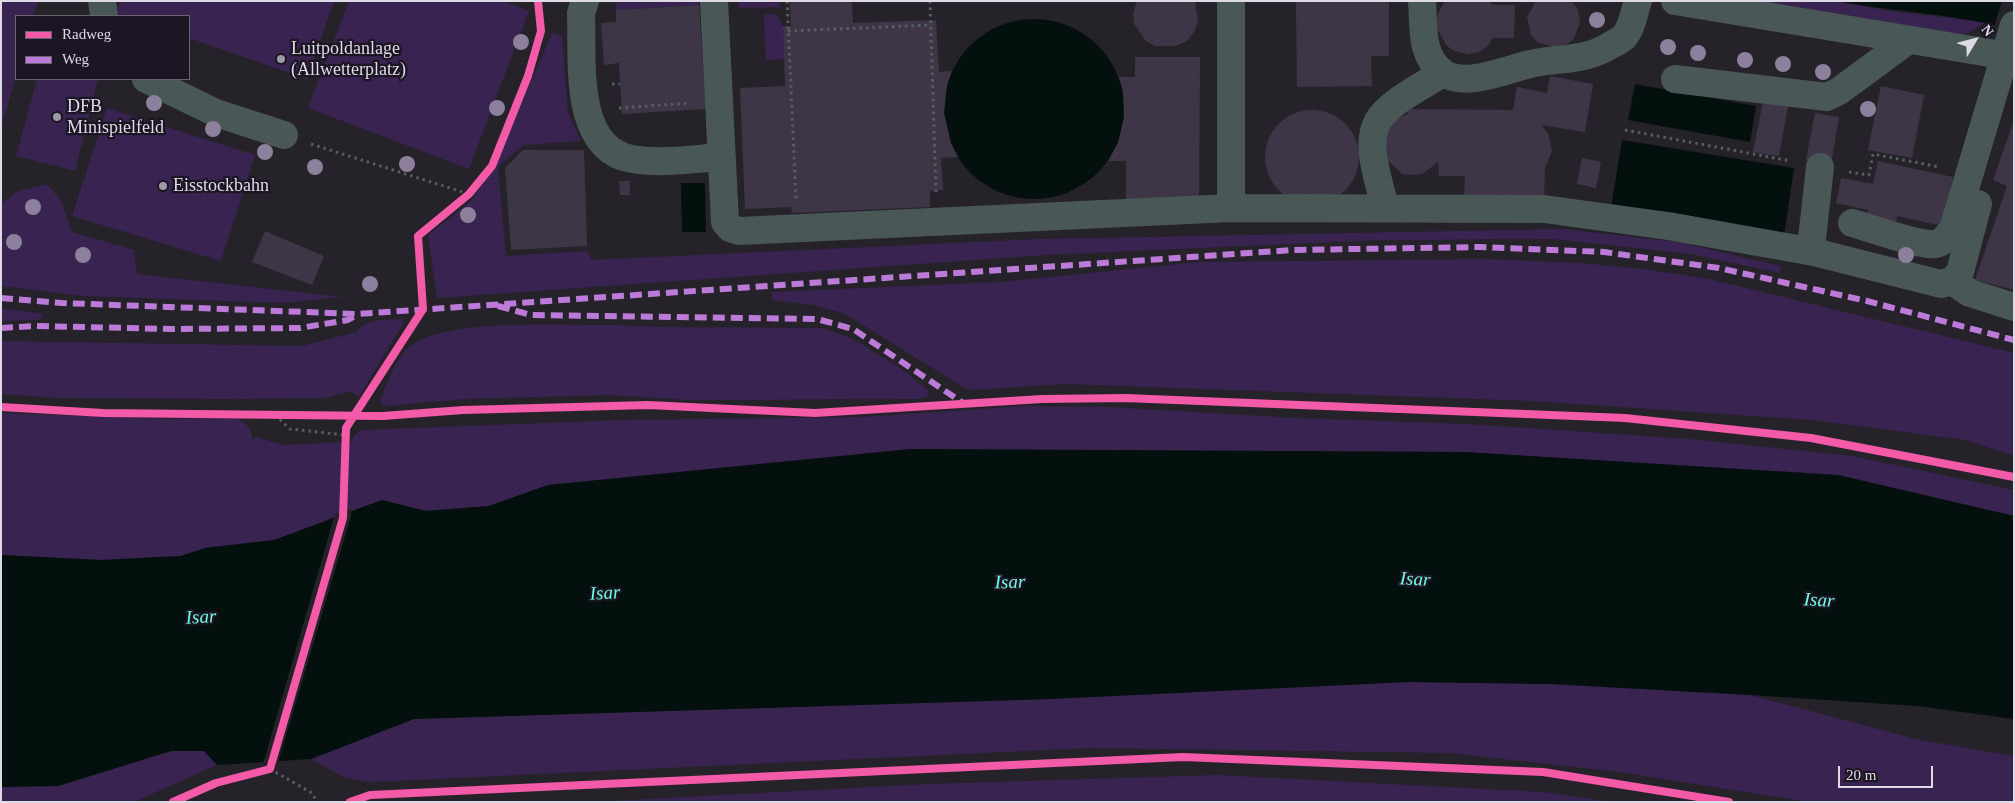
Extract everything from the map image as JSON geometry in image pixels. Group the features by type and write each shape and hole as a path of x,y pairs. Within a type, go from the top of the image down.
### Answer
{"lane":[{"path":"102,1 104,15"},
{"path":"585,1 582,13 584,99 597,136 618,155 632,160 720,157"},
{"path":"714,1 720,157 725,222 730,228 739,231 1230,208 1551,210 1668,226 1814,252 1941,284 1952,281 1960,272 1981,189 1971,167"},
{"path":"1230,1 1230,208"},
{"path":"1422,1 1425,48 1432,62 1443,73 1468,79 1495,74 1532,63 1584,58 1606,48 1624,37 1638,1"},
{"path":"1676,1 1907,41 2011,43 1971,167 1954,229 1938,244 1925,243 1852,223"},
{"path":"1675,79 1828,97 1907,41"},
{"path":"1385,208 1374,158 1373,137 1378,121 1403,98 1443,73"},
{"path":"148,80 216,113 284,135"},
{"path":"1814,252 1811,248 1831,169"},
{"path":"1952,281 1970,293 2014,307"}],"path":[{"path":"787,1 796,200"},
{"path":"930,1 936,191"},
{"path":"788,31 931,25"},
{"path":"618,108 696,103"},
{"path":"1625,130 1868,175 1873,154 1971,167"},
{"path":"284,135 469,194"},
{"path":"462,200 475,187"},
{"path":"266,415 284,416"},
{"path":"274,415 290,429 345,431 345,444"},
{"path":"270,770 272,760"},
{"path":"261,772 270,770 312,793 317,802"}],"shaded area":[{"path":"1,1 38,1 33,15 15,15 15,80 1,129"},
{"name":"Luitpoldanlage (Allwetterplatz)","path":"120,1 334,1 307,79 190,38 190,15 122,15 116,13"},
{"path":"349,1 503,1 529,11 469,169 308,108"},
{"path":"616,1 699,1 699,5 616,10"},
{"path":"739,1 779,1 780,7 738,8"},
{"path":"1728,1 1837,1 1889,11 1986,22 1958,39"},
{"path":"776,14 783,26 784,59 766,60 764,15"},
{"path":"552,33 562,36 568,113 581,141 523,145 498,167 506,256 587,251 592,260 1038,239 1563,229 1678,242 1781,266 1780,273 1690,254 1554,239 1378,240 1046,255 437,298 428,235 472,200 498,158"},
{"name":"DFB Minispielfeld","path":"37,80 98,80 75,171 16,156"},
{"name":"Eisstockbahn","path":"107,108 255,155 221,261 72,216"},
{"path":"47,184 61,200 72,232 134,250 137,274 343,297 282,303 81,296 1,286 1,204 18,191"},
{"path":"1483,259 1581,263 1643,269 1709,279 2014,353 2014,456 1966,440 1812,420 1533,401 1066,384 968,390 845,314 814,305 772,300 772,292 1000,282 1198,262"},
{"path":"1,308 43,314 39,320 1,321"},
{"path":"403,319 403,324 359,397 351,391 325,398 236,399 57,398 1,394 1,341 302,346 357,332 360,327 371,322"},
{"path":"510,325 823,328 853,339 900,368 928,390 929,393 927,397 919,399 689,400 609,395 466,399 383,406 380,400 393,369 402,355 413,344 431,336 455,330"},
{"path":"1025,406 1111,407 1296,418 1467,424 1690,439 1852,456 2014,490 2014,516 1839,475 1464,452 911,449 548,485 489,506 426,511 382,500 274,540 205,548 181,556 99,560 1,555 1,413 170,419 237,418 249,427 253,440 256,437 283,445 351,442 361,430 622,420 861,417"},
{"path":"1408,682 1551,684 1750,695 1920,740 2014,756 2014,802 1809,802 1619,772 1449,753 1089,748 371,782 345,778 311,759 414,719 1050,699"},
{"path":"171,751 204,751 217,765 134,802 1,802 1,787 58,786"},
{"path":"1218,775 1542,792 1612,802 592,802 928,784"}],"water":[{"path":"1837,1 2014,1 2014,30 1970,20"},
{"path":"1034,19 1052,21 1068,26 1084,34 1098,45 1109,59 1117,75 1122,91 1124,109 1122,127 1117,143 1109,159 1098,173 1084,184 1068,192 1052,197 1034,199 1016,197 1000,192 984,184 970,173 959,159 951,143 946,127 944,109 946,91 951,75 959,59 970,45 984,34 1000,26 1016,21"},
{"path":"1635,84 1756,106 1750,142 1628,120"},
{"path":"1622,140 1794,168 1784,236 1611,208"},
{"path":"681,183 705,183 706,232 682,232"},
{"name":"Isar","path":"911,449 1464,452 1838,475 2014,516 2014,719 1917,706 1750,695 1551,684 1408,682 1050,699 414,719 311,759 217,765 204,751 171,751 58,786 1,787 1,555 101,560 181,556 205,548 274,540 382,500 426,511 489,506 548,485"}],"pier":[{"path":"2002,1 2014,1 2014,32 1994,27"},
{"path":"351,508 351,516 278,763 263,764 335,514"}],"building":[{"path":"790,1 852,1 853,23 936,20 939,72 952,71 947,85 944,113 951,143 958,157 941,158 943,190 930,191 930,207 792,213 791,207 745,209 740,88 785,86 783,26 791,26"},
{"path":"1137,1 1195,1 1198,22 1194,32 1187,41 1176,46 1155,46 1146,41 1134,24 1133,14"},
{"path":"1296,1 1389,1 1389,56 1371,56 1372,86 1297,87"},
{"path":"1445,1 1490,1 1492,5 1515,5 1514,38 1492,38 1488,46 1479,52 1468,54 1454,51 1446,45 1436,26 1438,13"},
{"path":"1536,1 1572,2 1578,9 1580,23 1573,40 1565,45 1554,47 1537,42 1531,35 1527,17"},
{"path":"699,5 706,109 622,114 619,63 604,65 601,23 616,22 616,10"},
{"path":"1135,57 1200,57 1199,199 1126,199 1126,161 1108,161 1118,143 1124,117 1123,89 1119,77 1135,77"},
{"path":"1550,76 1593,84 1585,132 1541,125 1548,133 1552,151 1545,168 1544,203 1464,201 1465,176 1439,176 1438,162 1422,174 1402,174 1388,161 1383,152 1385,132 1398,118 1408,114 1407,109 1513,110 1517,87 1547,93"},
{"path":"1881,86 1924,95 1912,158 1868,150"},
{"path":"1764,96 1789,100 1779,156 1753,152"},
{"path":"1312,110 1330,113 1345,124 1356,139 1359,157 1356,175 1345,190 1330,201 1312,204 1294,201 1279,190 1268,175 1265,157 1268,139 1279,124 1294,113"},
{"path":"1815,113 1839,117 1831,165 1806,160"},
{"path":"2014,120 2014,290 1975,280 2007,186 1993,180"},
{"path":"523,150 584,150 587,246 511,250 505,168"},
{"path":"1582,158 1601,162 1596,188 1577,184"},
{"path":"1878,161 1953,177 1943,226 1897,216 1895,228 1866,221 1868,210 1836,203 1841,178 1873,184"},
{"path":"619,181 630,181 630,195 620,195"},
{"path":"265,231 324,256 312,285 252,262"}],"marked path":[{"path":"1,298 62,303 358,314 1293,250 1480,247 1604,252 1719,268 1867,301 2014,340"},
{"path":"498,306 531,315 817,319 853,329 963,403"},
{"path":"1,328 36,326 173,329 300,328 348,320 357,315"}],"cycle path":[{"path":"173,802 216,783 270,769 343,518 346,428 423,309 418,236 469,194 492,166 528,76 541,31 538,1"},
{"path":"1,407 103,413 383,416 463,410 648,405 815,413 1042,399 1125,398 1625,418 1811,438 2014,477"},
{"path":"350,802 370,795 1183,757 1543,772 1729,802"}],"place":[{"name":"Luitpoldanlage (Allwetterplatz)","path":"281,59"},
{"name":"DFB Minispielfeld","path":"57,117"},
{"name":"Eisstockbahn","path":"163,186"}]}
